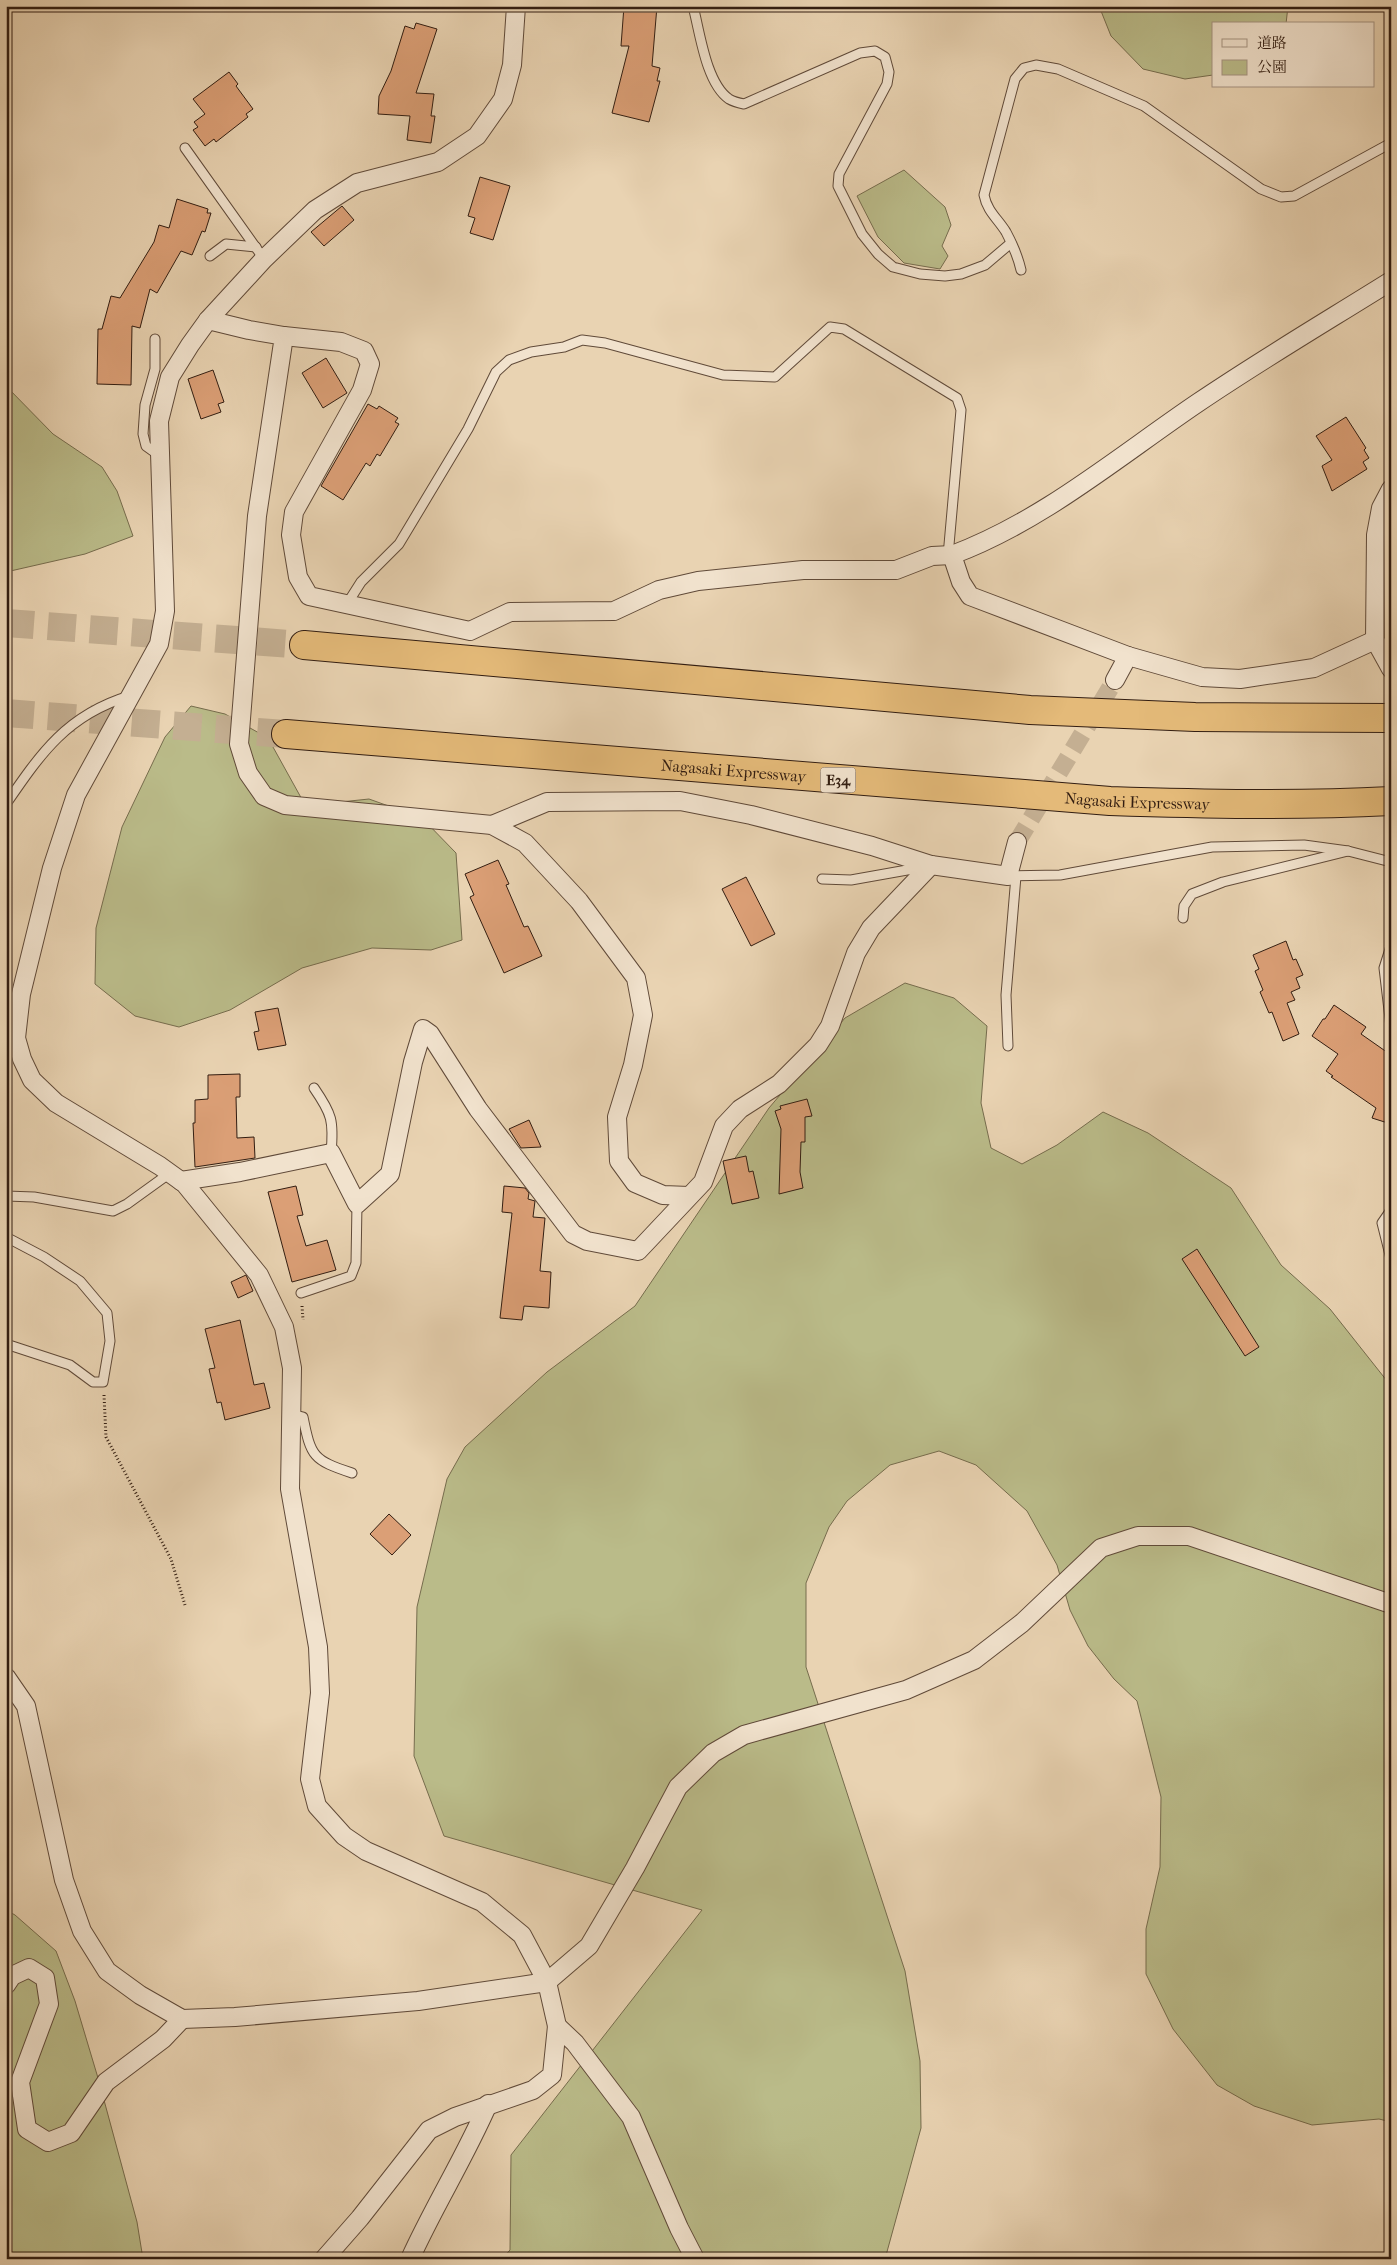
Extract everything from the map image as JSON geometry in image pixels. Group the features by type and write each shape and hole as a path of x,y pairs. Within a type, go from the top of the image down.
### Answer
{"highway":[{"path":"304,645 1030,710 1194,717 1391,718"},
{"name":"Nagasaki Expressway","path":"286,734 1110,801 1332,804 1391,801"}],"street":[{"path":"324,2259 360,2218 429,2130 455,2116 533,2090 552,2075 557,2026 547,1982 522,1935 482,1902 366,1851 344,1836 317,1806 310,1779 320,1693 318,1647 290,1489 292,1368 284,1327 259,1275 230,1237 176,1177 56,1103 32,1080 22,1059 16,1038 21,994 52,868 76,795 159,644 166,611 159,421 170,377 208,320 260,253 315,210 357,183 438,162 477,136 503,99 512,65 516,6"},
{"path":"208,320 284,336 341,342 364,352 370,364 362,390 294,512 291,535 298,577 309,596 470,631 510,612 614,611 659,590 698,581 803,570 896,570 932,556 950,556 985,543 1083,485 1199,402 1391,281"},
{"path":"284,336 257,516 239,744 248,773 264,796 285,805 492,825 525,842 579,901 636,978 643,1015 633,1065 617,1117 620,1161 635,1183 663,1195 689,1196"},
{"path":"1391,489 1381,508 1376,536 1375,640 1391,669"},
{"path":"950,556 961,582 970,596 1128,656 1202,677 1240,680 1314,668 1375,640"},
{"path":"1115,680 1128,656"},
{"path":"492,825 547,802 680,801 751,816 872,846 931,865 1012,876 1018,842"},
{"path":"176,1177 240,1172 331,1152 357,1204 390,1174 413,1062 423,1029 430,1034 478,1109 573,1234 587,1241 638,1250 703,1182 724,1126 740,1109 779,1084 818,1045 830,1026 856,953 871,928 931,865"},
{"path":"6,1677 26,1706 64,1880 82,1931 107,1971 140,1995 182,2019 235,2017 418,2001 547,1982 589,1946 635,1868 678,1787 713,1753 744,1736 906,1690 974,1660 1022,1623 1101,1548 1138,1536 1189,1536 1391,1604"},
{"path":"6,1985 12,1976 29,1968 45,1978 49,2004 20,2082 27,2129 48,2142 71,2132 106,2082 163,2039 182,2019"},
{"path":"557,2026 575,2044 631,2117 679,2228 695,2259"},
{"path":"410,2259 426,2223 470,2146 488,2104"}],"lane":[{"path":"694,6 712,77 721,92 731,101 744,104 860,53 875,51 885,57 890,72 887,84 845,159 839,174 838,186 862,234 878,254 893,267 920,274 945,276 961,274 986,265 1011,243"},
{"path":"1020,270 1017,255 1006,231 990,212 984,194 1015,79 1024,68 1036,65 1058,69 1144,106 1261,189 1281,197 1294,196 1391,143"},
{"path":"185,148 260,253"},
{"path":"210,256 226,244 260,253"},
{"path":"347,604 361,582 398,544 468,429 496,372 509,360 531,352 564,347 582,340 605,343 723,375 774,377 830,327 844,329 957,398 961,410 950,556"},
{"path":"155,339 155,369 145,405 143,434 146,446 160,456"},
{"path":"6,804 37,759 61,733 104,704 132,695"},
{"path":"1008,1046 1006,995 1012,876 1060,875 1212,847 1304,845 1348,851 1391,862"},
{"path":"1183,918 1184,906 1192,894 1223,882 1348,851"},
{"path":"822,879 851,880 931,865"},
{"path":"1391,946 1384,968 1391,1027"},
{"path":"314,1088 327,1107 334,1127 331,1152"},
{"path":"6,1196 34,1197 113,1211 176,1177"},
{"path":"300,1293 351,1276 356,1263 357,1204"},
{"path":"1391,1210 1382,1224 1391,1259"},
{"path":"6,1237 44,1257 80,1281 107,1313 110,1341 104,1382 92,1382 70,1365 6,1344"},
{"path":"291,1414 303,1417 309,1446 316,1458 352,1473"}],"path":[{"path":"104,1382 106,1437 171,1559 185,1604"}],"green space":[{"path":"1099,6 1288,6 1286,22 1212,22 1212,75 1185,79 1143,69 1111,36"},
{"path":"904,170 945,207 951,225 942,246 948,256 940,269 904,263 878,237 857,196"},
{"path":"6,386 53,434 102,467 117,491 133,536 85,554 6,572"},
{"path":"191,706 225,714 268,738 304,803 331,803 369,799 422,818 456,853 462,940 431,950 372,948 302,968 230,1010 179,1027 135,1016 95,984 96,928 122,827 165,737"},
{"path":"905,983 954,998 987,1026 981,1103 991,1148 1022,1164 1057,1145 1103,1112 1148,1133 1231,1188 1281,1265 1330,1309 1391,1386 1391,2122 1379,2119 1312,2125 1254,2106 1217,2085 1173,2029 1146,1974 1146,1929 1160,1867 1161,1797 1137,1701 1114,1679 1088,1646 1070,1610 1057,1565 1027,1511 976,1465 939,1451 890,1465 847,1501 829,1527 806,1583 806,1667 905,1971 920,2061 921,2128 885,2259 502,2259 510,2250 511,2155 702,1910 444,1836 414,1756 417,1607 447,1479 465,1447 547,1372 635,1306 769,1108 845,1018"},
{"path":"6,1910 15,1915 56,1951 75,2001 98,2078 137,2222 143,2259 6,2259"}],"building":[{"path":"624,6 657,6 652,66 660,68 657,81 660,81 649,122 612,113 629,46 621,46"},
{"path":"416,23 437,29 416,93 434,94 431,116 435,116 431,143 407,140 410,116 378,114 379,96 391,71 405,26 414,29"},
{"path":"229,72 238,84 236,86 253,109 246,114 248,117 216,142 214,139 205,146 193,130 198,127 194,122 205,114 193,99"},
{"path":"480,177 510,186 493,240 470,233 475,218 468,216"},
{"path":"177,199 208,209 207,213 211,213 205,232 202,231 192,255 181,251 157,293 150,289 140,328 132,326 131,385 97,384 98,329 102,329 111,296 120,298 154,242 159,225 169,228"},
{"path":"342,206 354,220 324,246 311,232"},
{"path":"326,358 347,393 323,408 302,373"},
{"path":"213,370 224,402 218,404 221,412 201,419 188,379"},
{"path":"368,404 377,409 379,406 398,418 395,422 399,424 380,456 377,454 370,466 366,463 343,500 321,486"},
{"path":"1346,417 1366,448 1364,450 1369,458 1363,462 1367,469 1332,491 1322,466 1332,460 1316,436"},
{"path":"498,860 509,884 506,885 524,927 528,926 542,956 504,973 470,897 474,895 465,874"},
{"path":"746,877 775,934 751,946 722,889"},
{"path":"1286,941 1293,960 1296,959 1303,975 1296,978 1300,988 1291,992 1295,1000 1287,1003 1299,1034 1283,1041 1272,1012 1269,1013 1260,992 1263,990 1255,971 1259,969 1253,955"},
{"path":"1334,1005 1366,1027 1361,1034 1391,1055 1391,1124 1372,1118 1376,1108 1331,1077 1333,1076 1326,1071 1338,1054 1312,1036"},
{"path":"278,1008 286,1045 258,1050 254,1032 259,1031 255,1012"},
{"path":"240,1074 240,1097 236,1097 237,1138 254,1137 255,1158 195,1167 193,1123 195,1123 195,1100 208,1099 208,1075"},
{"path":"807,1099 812,1116 805,1117 805,1142 801,1142 800,1172 803,1188 779,1194 781,1129 775,1111 781,1109 780,1106"},
{"path":"529,1120 541,1147 521,1148 509,1129"},
{"path":"746,1156 749,1172 753,1171 759,1198 732,1204 723,1161"},
{"path":"296,1186 303,1215 297,1216 306,1246 327,1240 336,1270 292,1282 268,1192"},
{"path":"504,1186 525,1188 529,1193 528,1199 535,1201 533,1217 545,1218 540,1271 551,1272 549,1308 524,1306 522,1320 500,1318 512,1213 502,1212"},
{"path":"1197,1249 1259,1347 1245,1356 1182,1259"},
{"path":"246,1275 253,1291 238,1298 231,1282"},
{"path":"240,1320 254,1385 264,1383 270,1408 225,1420 221,1402 217,1403 209,1369 215,1368 205,1329"},
{"path":"389,1514 411,1535 392,1555 370,1534"}],"tunnel":[{"path":"6,623 304,645"},
{"path":"1017,842 1115,680"},
{"path":"6,713 286,734"}]}
